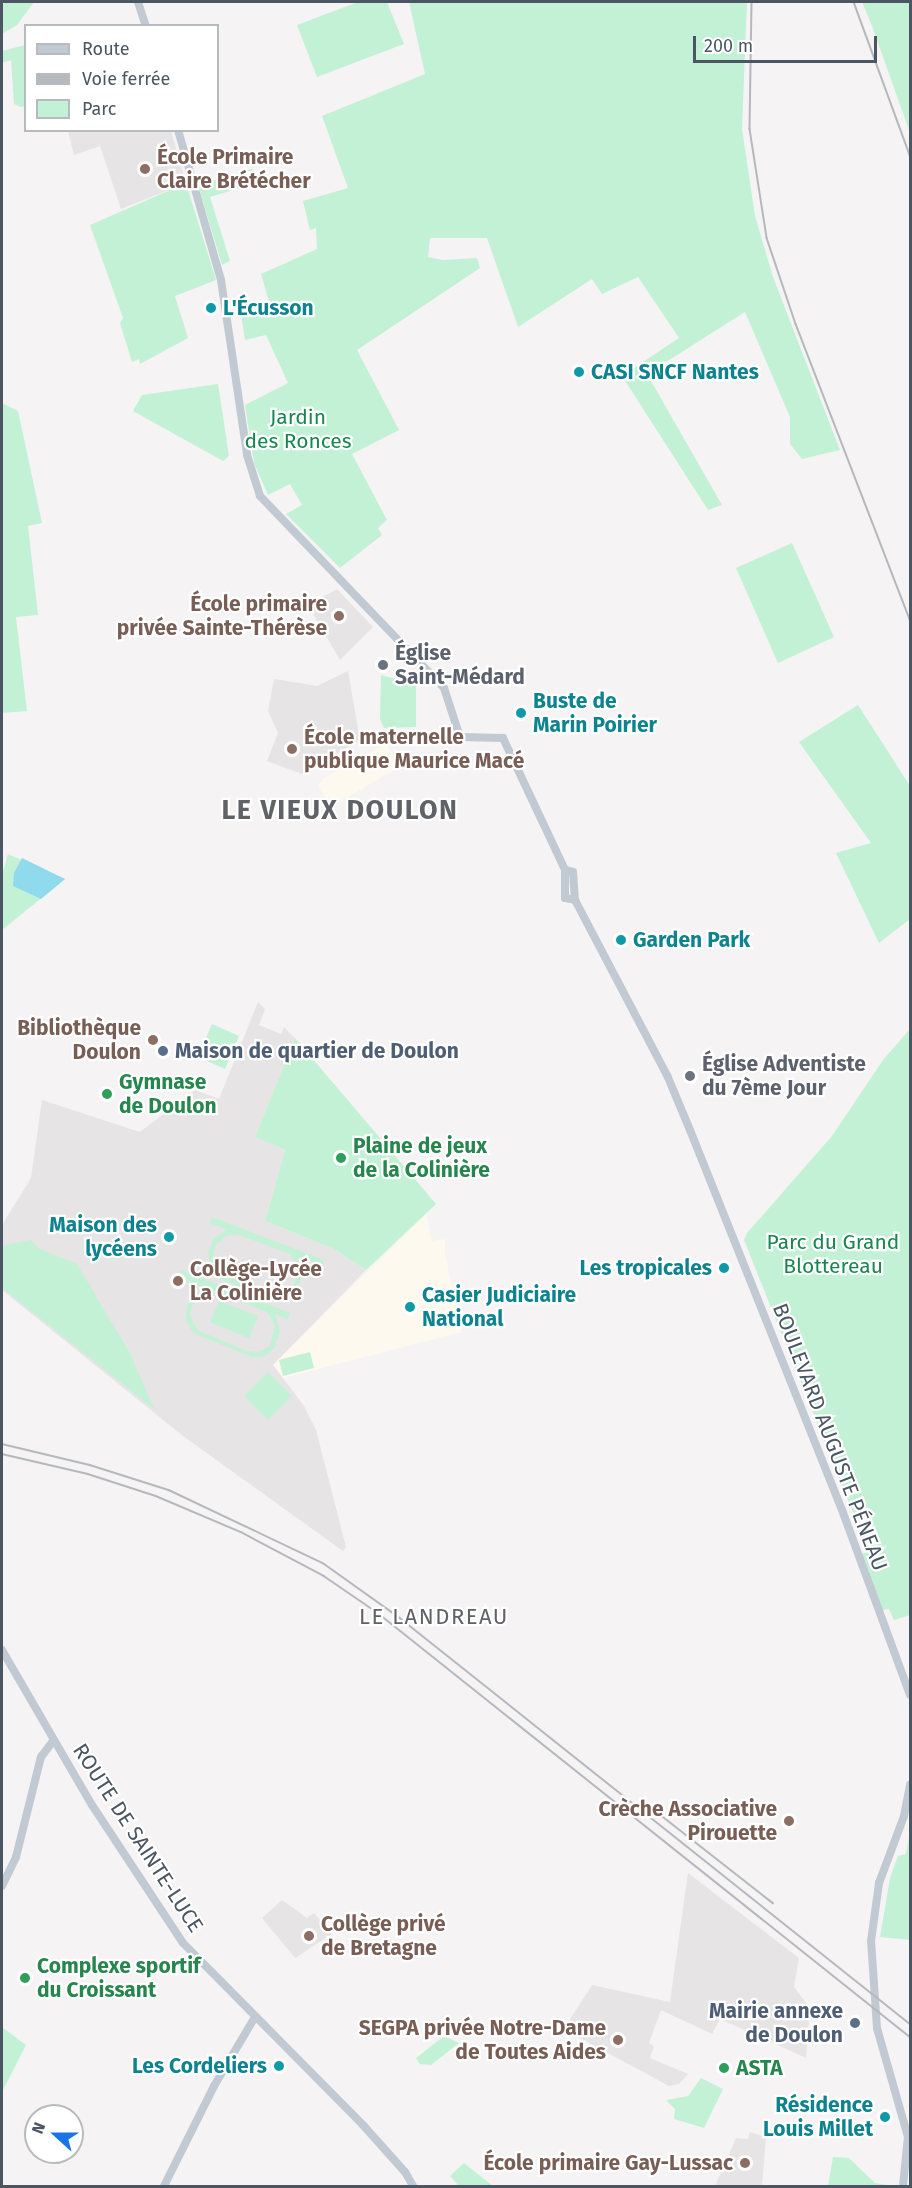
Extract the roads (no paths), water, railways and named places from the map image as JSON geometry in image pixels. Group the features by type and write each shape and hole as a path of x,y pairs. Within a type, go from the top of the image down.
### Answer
{"street":[{"path":"138,2 145,24"},
{"name":"BOULEVARD AUGUSTE PÉNEAU","path":"179,132 221,280 247,455 260,496 430,673 450,702 459,737 502,738 569,879 567,901 575,900 667,1076 687,1122 842,1510 910,1695"},
{"name":"ROUTE DE SAINTE-LUCE","path":"2,1650 54,1740 170,1924 193,1955 363,2126 405,2172 413,2187"},
{"path":"2,1886 16,1857 41,1757 54,1740"},
{"path":"903,2187 908,2137 875,2011 871,1941 878,1888 904,1816 910,1785"},
{"path":"164,2187 213,2086 255,2017"}],"water":[{"path":"22,858 65,879 41,899 13,886 14,873"}],"tram line":[{"path":"2,1454 88,1474 156,1496 241,1532 324,1576 378,1613 910,2037"}],"railway":[{"path":"752,2 750,129 767,238 796,324 910,619"},
{"path":"854,2 910,155"},
{"path":"2,1444 90,1465 169,1490 323,1563 400,1618 910,2024"},
{"path":"648,1805 773,1903"}],"place":[{"name":"École Primaire Claire Brétécher","path":"145,169"},
{"name":"L'Écusson","path":"211,308"},
{"name":"CASI SNCF Nantes","path":"579,372"},
{"name":"École primaire privée Sainte-Thérèse","path":"339,616"},
{"name":"Église Saint-Médard","path":"383,665"},
{"name":"Buste de Marin Poirier","path":"521,713"},
{"name":"École maternelle publique Maurice Macé","path":"292,749"},
{"name":"Garden Park","path":"621,940"},
{"name":"Bibliothèque Doulon","path":"153,1040"},
{"name":"Maison de quartier de Doulon","path":"163,1051"},
{"name":"Église Adventiste du 7ème Jour","path":"690,1076"},
{"name":"Gymnase de Doulon","path":"107,1094"},
{"name":"Plaine de jeux de la Colinière","path":"341,1158"},
{"name":"Maison des lycéens","path":"169,1237"},
{"name":"Les tropicales","path":"724,1268"},
{"name":"Collège-Lycée La Colinière","path":"178,1281"},
{"name":"Casier Judiciaire National","path":"410,1307"},
{"name":"Crèche Associative Pirouette","path":"789,1821"},
{"name":"Collège privé de Bretagne","path":"309,1936"},
{"name":"Complexe sportif du Croissant","path":"25,1978"},
{"name":"Mairie annexe de Doulon","path":"855,2023"},
{"name":"SEGPA privée Notre-Dame de Toutes Aides","path":"618,2040"},
{"name":"Les Cordeliers","path":"279,2066"},
{"name":"ASTA","path":"724,2068"},
{"name":"Résidence Louis Millet","path":"885,2117"},
{"name":"École primaire Gay-Lussac","path":"745,2163"}],"district":[{"name":"LE VIEUX DOULON","path":"340,811"},
{"name":"LE LANDREAU","path":"434,1617"}],"park label":[{"name":"Jardin des Ronces","path":"298,429"},
{"name":"Parc du Grand Blottereau","path":"833,1254"}]}
